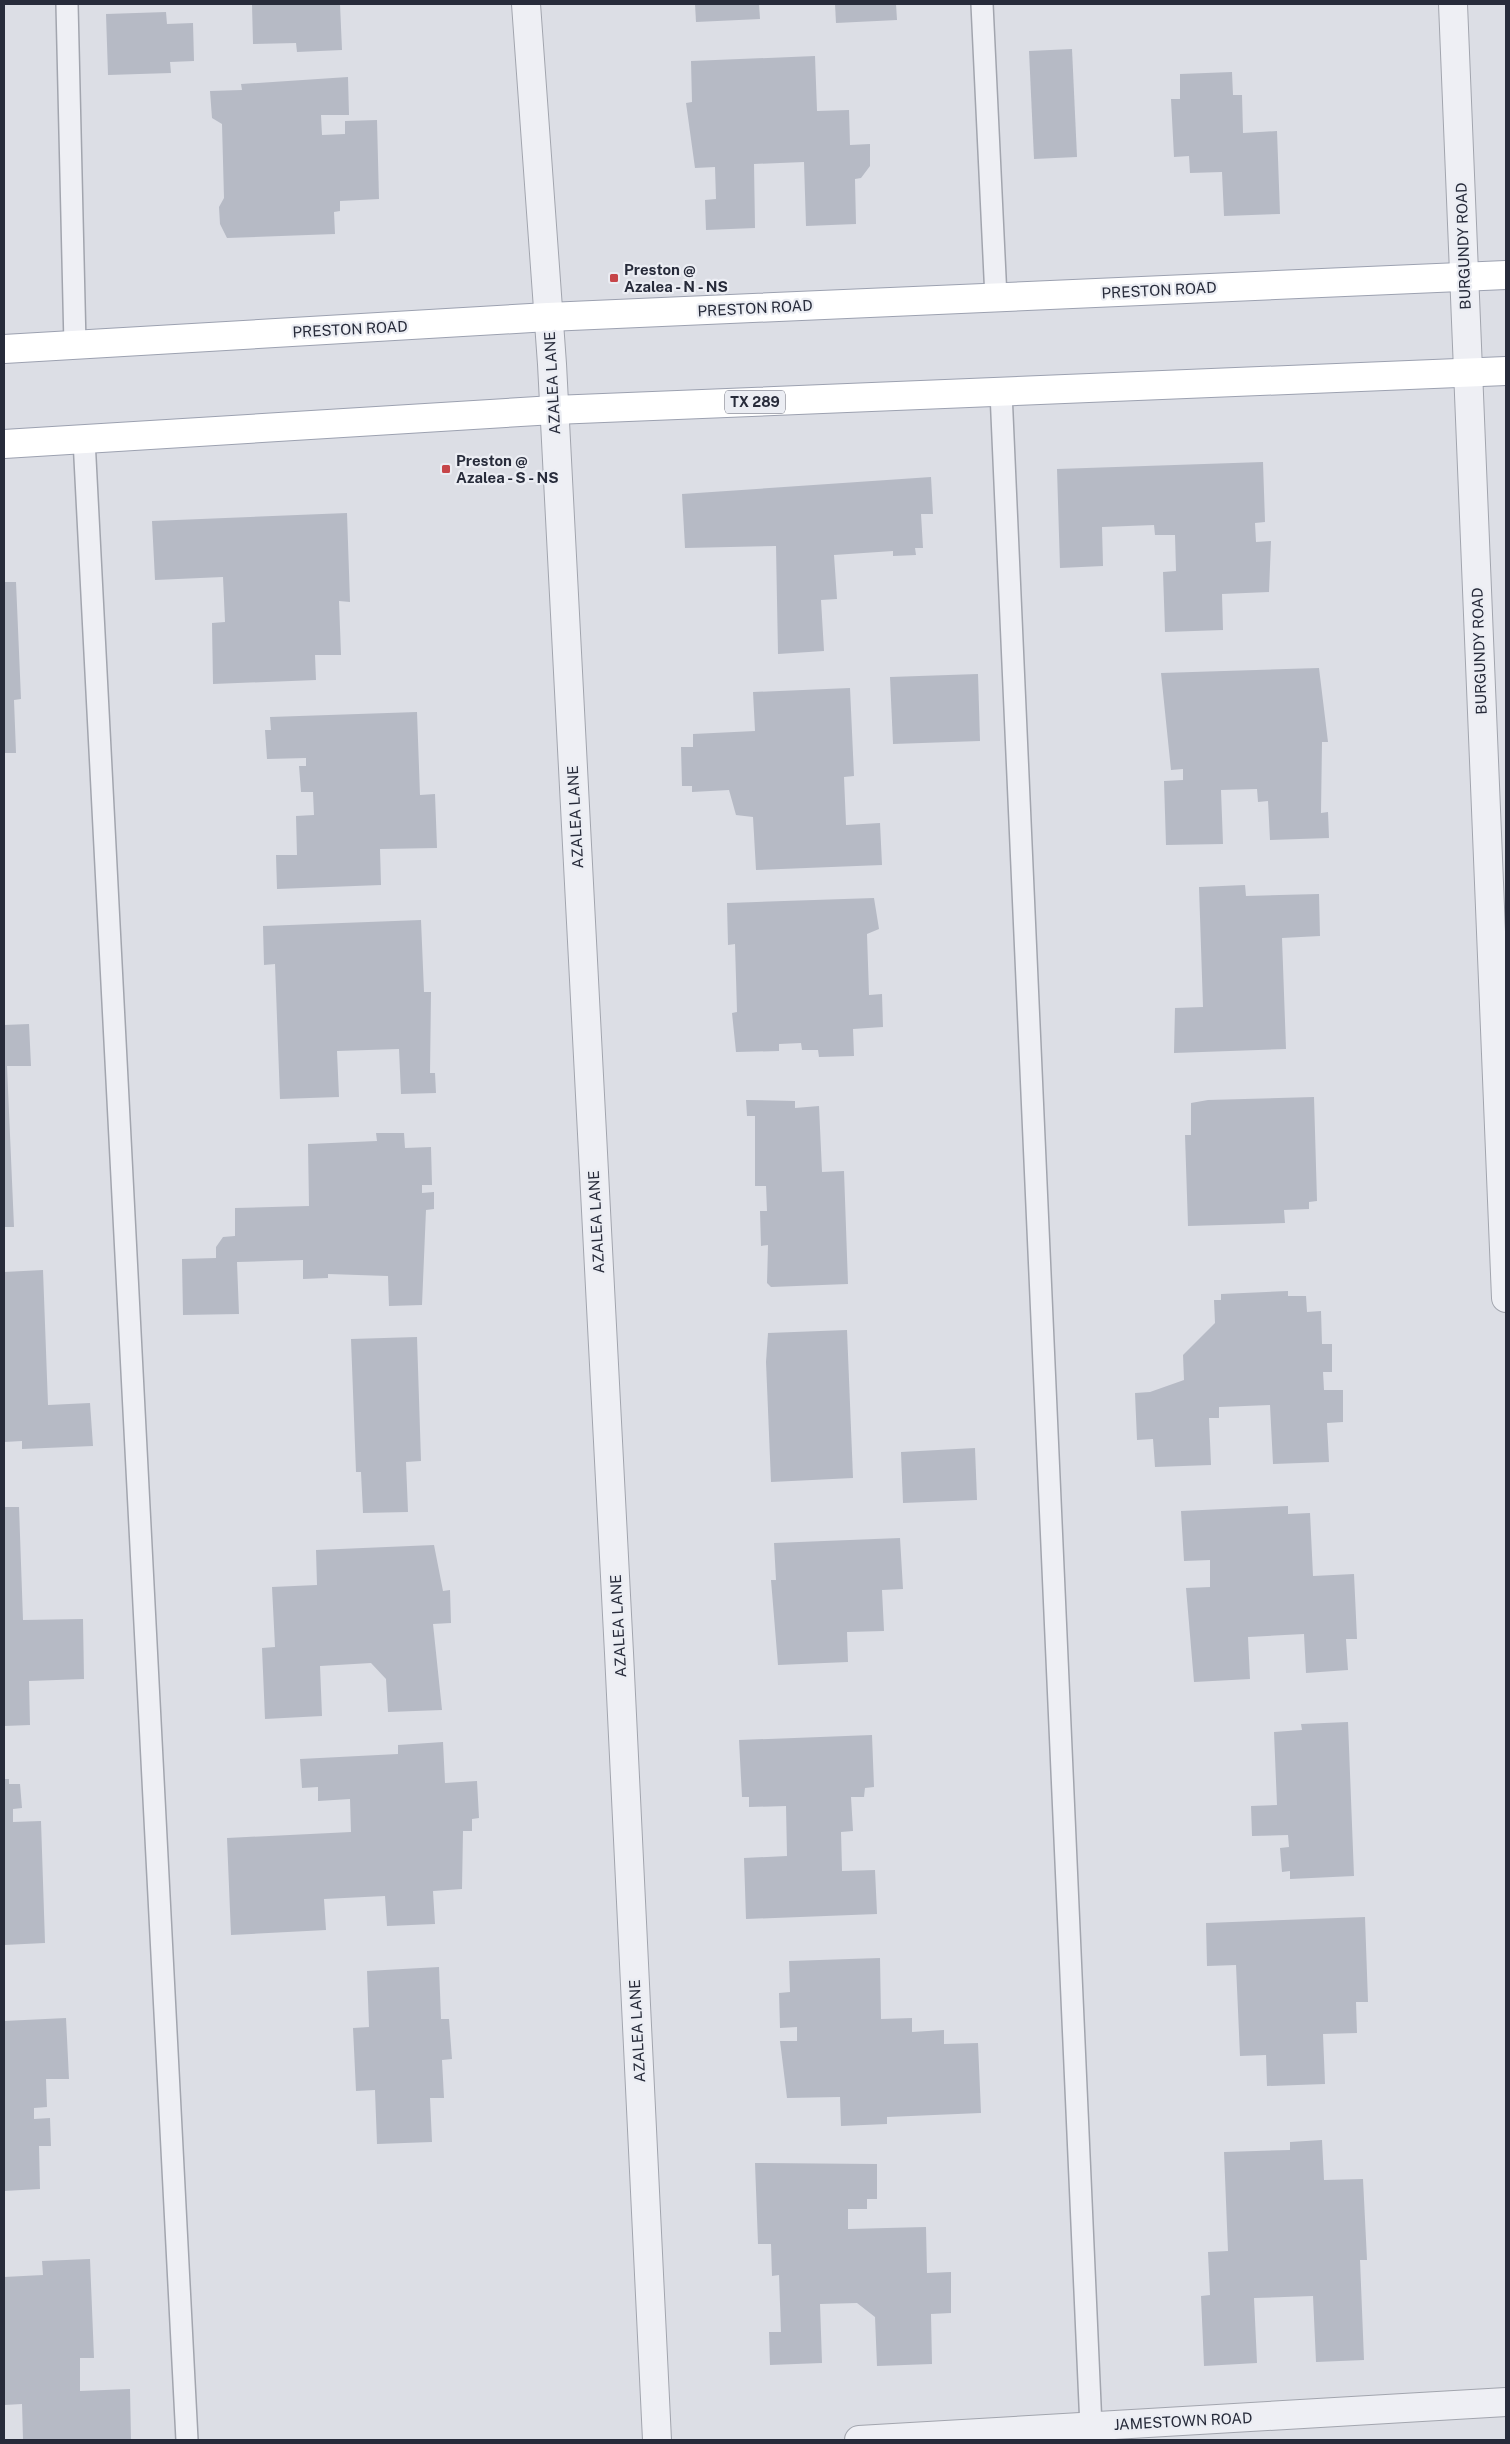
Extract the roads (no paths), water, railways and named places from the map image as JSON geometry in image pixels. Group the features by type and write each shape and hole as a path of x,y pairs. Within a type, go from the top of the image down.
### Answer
{"main road":[{"name":"PRESTON ROAD","path":"4,349 548,318 1506,275"},
{"name":"TX 289","path":"4,444 554,410 1506,371"}],"street":[{"name":"AZALEA LANE","path":"526,4 554,410 618,1634 657,2440"},
{"name":"BURGUNDY ROAD","path":"1452,4 1506,1298"},
{"name":"JAMESTOWN ROAD","path":"859,2440 1095,2434 1506,2402"}],"lane":[{"path":"67,4 74,345"},
{"path":"982,4 996,298"},
{"path":"1001,392 1095,2434"},
{"path":"84,439 187,2440"}],"place":[{"name":"Preston @ Azalea - N - NS","path":"614,278"},
{"name":"Preston @ Azalea - S - NS","path":"446,469"}]}
